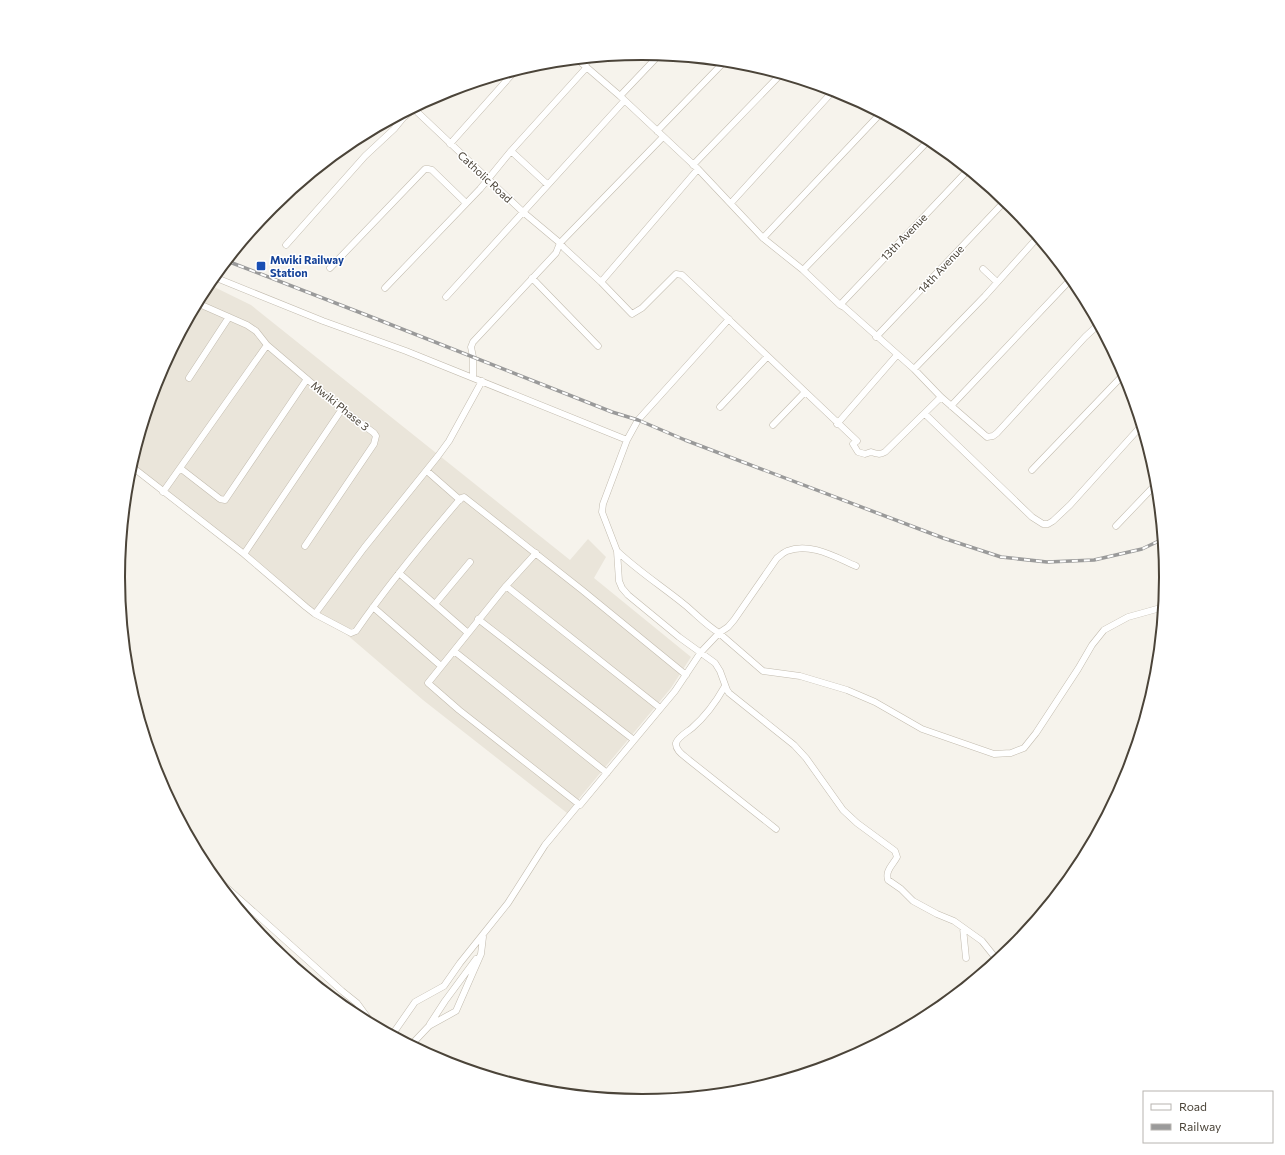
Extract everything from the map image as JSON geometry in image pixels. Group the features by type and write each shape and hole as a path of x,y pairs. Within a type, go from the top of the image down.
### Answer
{"street":[{"path":"446,297 523,212 654,60"},
{"path":"582,63 696,167 763,238 803,270 840,305 914,369 941,397 987,437 993,436 1096,328"},
{"path":"385,288 466,204 587,63"},
{"path":"657,131 720,66"},
{"path":"450,144 509,78"},
{"path":"601,282 696,167 777,78"},
{"path":"731,203 830,95"},
{"name":"Catholic Road","path":"417,111 523,212 560,242 564,248 601,282 632,314 642,308 676,274 679,274 682,275 729,319"},
{"path":"763,238 878,117"},
{"path":"286,245 365,156 394,129 402,120"},
{"path":"473,377 473,357 471,347 473,342 556,253 560,242 663,137"},
{"path":"803,270 925,144"},
{"path":"511,151 547,184"},
{"path":"330,268 425,169 428,168 432,170 466,204"},
{"name":"13th Avenue","path":"840,305 965,173"},
{"name":"14th Avenue","path":"876,337 1001,205"},
{"path":"914,369 1035,240"},
{"path":"983,268 997,282"},
{"path":"532,278 598,346"},
{"path":"220,279 323,321 473,377 627,440"},
{"path":"951,406 1068,283"},
{"name":"Mwiki Phase 3","path":"203,305 247,325 256,331 267,345 342,409 374,432 375,440 305,546"},
{"path":"189,378 229,317"},
{"path":"941,397 925,414 881,454 871,452 865,454 858,452 853,444 857,441 837,424 729,319 638,420 627,440 603,504 602,512 617,551 619,581 622,588 679,637 714,663 720,671 729,693 794,745 806,758 843,810 857,823 895,851 896,857 888,870 888,880 914,901 937,914 954,921 982,941 994,957"},
{"path":"163,492 267,345"},
{"path":"837,424 897,354"},
{"path":"720,407 767,357"},
{"path":"1032,470 1120,377"},
{"path":"180,468 220,498 225,500 307,379"},
{"path":"315,614 449,441 482,381"},
{"path":"773,425 805,392"},
{"path":"244,554 342,409"},
{"path":"925,414 1032,517 1043,524 1048,524 1053,521 1070,505 1138,429"},
{"path":"137,471 244,554 289,594 315,614 349,632 354,633 428,536 460,500 466,498 686,675"},
{"path":"427,471 460,500"},
{"path":"1116,526 1152,488"},
{"path":"394,1032 414,1002 444,986 460,963 484,935 508,903 545,845 579,804 581,804 660,708 686,675 701,652 734,620 777,558 786,551 806,548 816,550 856,566"},
{"path":"617,551 687,607 707,626 719,633 763,671 800,676 847,690 875,702 922,729 994,754 1011,753 1024,748 1036,733 1092,645 1104,630 1128,617 1159,608"},
{"path":"536,553 478,619 428,684 579,804"},
{"path":"436,604 470,562"},
{"path":"400,573 468,633"},
{"path":"506,586 660,708"},
{"path":"373,607 441,666"},
{"path":"478,619 634,740"},
{"path":"454,651 607,773"},
{"path":"725,686 717,700 705,715 680,737 676,742 676,746 678,751 776,829"},
{"path":"230,890 357,1003 365,1014"},
{"path":"962,928 966,958"},
{"path":"429,1026 456,1011 481,953 484,935"},
{"path":"414,1042 429,1026 445,1001 481,953"}],"shaded area":[{"path":"214,287 251,305 570,560 588,539 606,557 594,578 691,657 671,688 567,813 423,700 331,621 306,607 137,467 152,411 164,379 194,319"}],"railway":[{"path":"231,263 612,412 638,420 685,440 943,538 1001,557 1047,562 1094,560 1142,549 1159,541"}],"place":[{"name":"Mwiki Railway Station","path":"261,266"}]}
